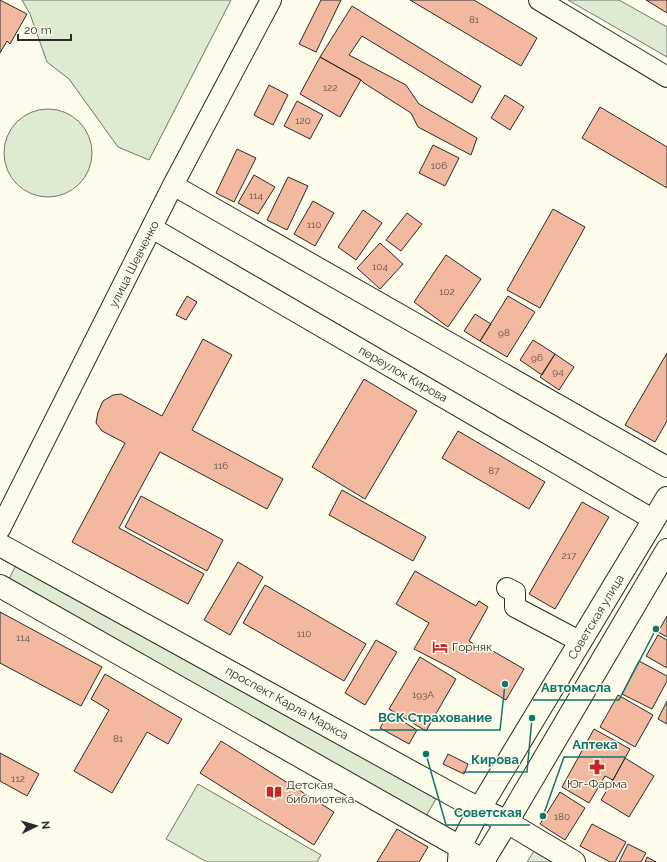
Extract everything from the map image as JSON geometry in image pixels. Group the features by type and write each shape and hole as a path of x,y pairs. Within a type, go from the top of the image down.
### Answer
{"main road":[{"name":"Советская улица","path":"459,854 480,808 667,498"},
{"name":"проспект Карла Маркса","path":"0,545 462,800 507,822 574,862"},
{"path":"0,586 459,854 484,862 667,550"}],"street":[{"name":"улица Шевченко","path":"0,529 173,185 271,0"},
{"path":"539,0 667,77"},
{"path":"173,185 667,467"},
{"name":"переулок Кирова","path":"152,228 654,520"},
{"path":"507,588 515,592 515,607 581,642"}],"green space":[{"path":"22,0 231,0 149,160 118,147 69,79 47,62 30,14"},
{"path":"568,0 619,0 667,27 667,57"},
{"path":"48,109 65,112 73,116 85,128 89,136 92,153 89,170 85,178 73,190 65,194 48,197 31,194 23,190 11,178 7,170 4,153 7,136 11,128 23,116 31,112"},
{"path":"17,563 436,799 426,816 8,581"},
{"path":"198,784 321,855 317,862 207,862 166,839"},
{"path":"534,851 553,862 527,862"}],"building":[{"path":"0,0 27,14 10,44 7,41 0,53"},
{"path":"321,0 341,0 316,52 299,44"},
{"path":"410,0 474,0 537,38 521,66"},
{"path":"646,0 667,0 667,13"},
{"path":"352,6 481,86 472,103 362,36 349,55 406,85 419,104 477,138 471,155 418,127 411,113 361,80 320,57"},
{"path":"320,57 361,80 340,117 300,94"},
{"path":"269,85 288,95 273,125 254,115"},
{"path":"505,95 524,107 510,130 491,118"},
{"path":"297,101 323,115 310,139 284,126"},
{"path":"600,107 667,147 667,188 582,138"},
{"path":"433,145 459,158 445,186 419,173"},
{"path":"237,149 256,158 234,202 216,193"},
{"path":"254,175 275,187 258,214 238,203"},
{"path":"288,177 308,186 287,230 267,220"},
{"path":"313,201 334,213 315,246 294,234"},
{"path":"553,209 585,227 540,308 507,290"},
{"path":"363,210 382,223 356,260 338,247"},
{"path":"407,213 422,224 401,251 386,240"},
{"path":"380,243 403,264 380,289 357,268"},
{"path":"446,255 481,279 448,327 414,302"},
{"path":"187,296 197,302 186,320 176,315"},
{"path":"508,296 535,312 507,357 480,341"},
{"path":"475,314 491,324 480,341 464,331"},
{"path":"203,339 232,355 192,430 283,479 267,509 160,452 119,528 204,574 188,604 72,542 125,443 102,431 96,423 98,412 103,401 113,395 121,394 162,416"},
{"path":"533,340 555,354 542,375 520,360"},
{"path":"667,353 667,421 655,442 625,425"},
{"path":"555,354 574,367 559,390 540,377"},
{"path":"364,379 417,411 365,499 312,467"},
{"path":"458,431 545,482 529,509 442,458"},
{"path":"342,490 426,537 413,561 329,515"},
{"path":"141,496 223,540 207,571 125,527"},
{"path":"582,502 609,517 555,609 529,594"},
{"path":"238,562 263,577 230,635 204,620"},
{"path":"415,571 476,606 479,601 488,607 469,641 484,650 486,647 524,669 506,700 449,667 414,649 429,623 396,604"},
{"path":"265,585 366,644 344,681 243,623"},
{"path":"0,612 102,667 81,706 0,663"},
{"path":"667,616 667,637 658,632"},
{"path":"658,635 667,640 667,668 646,656"},
{"path":"376,640 397,652 365,705 345,693"},
{"path":"420,657 456,679 426,731 389,709"},
{"path":"639,661 667,676 667,681 652,709 622,694"},
{"path":"105,674 182,719 168,744 147,732 112,793 74,771 109,710 91,699"},
{"path":"618,695 653,715 635,747 600,727"},
{"path":"667,701 667,724 658,719"},
{"path":"389,713 417,730 409,744 380,728"},
{"name":"Юг-Фарма","path":"594,729 630,749 613,780 605,776 589,803 562,787"},
{"path":"221,741 334,812 314,845 200,773"},
{"path":"0,753 39,774 27,796 0,781"},
{"path":"448,754 468,764 464,774 443,764"},
{"path":"625,758 654,776 629,817 601,800"},
{"path":"560,792 585,808 565,840 540,824"},
{"path":"592,824 626,842 615,862 610,862 580,846"},
{"path":"397,829 428,847 419,862 377,862"},
{"path":"628,844 646,853 641,862 619,862"},
{"path":"647,857 656,862 645,862"}],"place":[{"name":"Автомасла","path":"656,629"},
{"name":"Горняк","path":"440,647"},
{"name":"ВСК Страхование","path":"505,684"},
{"name":"Кирова","path":"532,718"},
{"name":"Советская","path":"426,754"},
{"name":"Юг-Фарма","path":"597,767"},
{"name":"Детская библиотека","path":"274,792"},
{"name":"Аптека","path":"543,816"}]}
